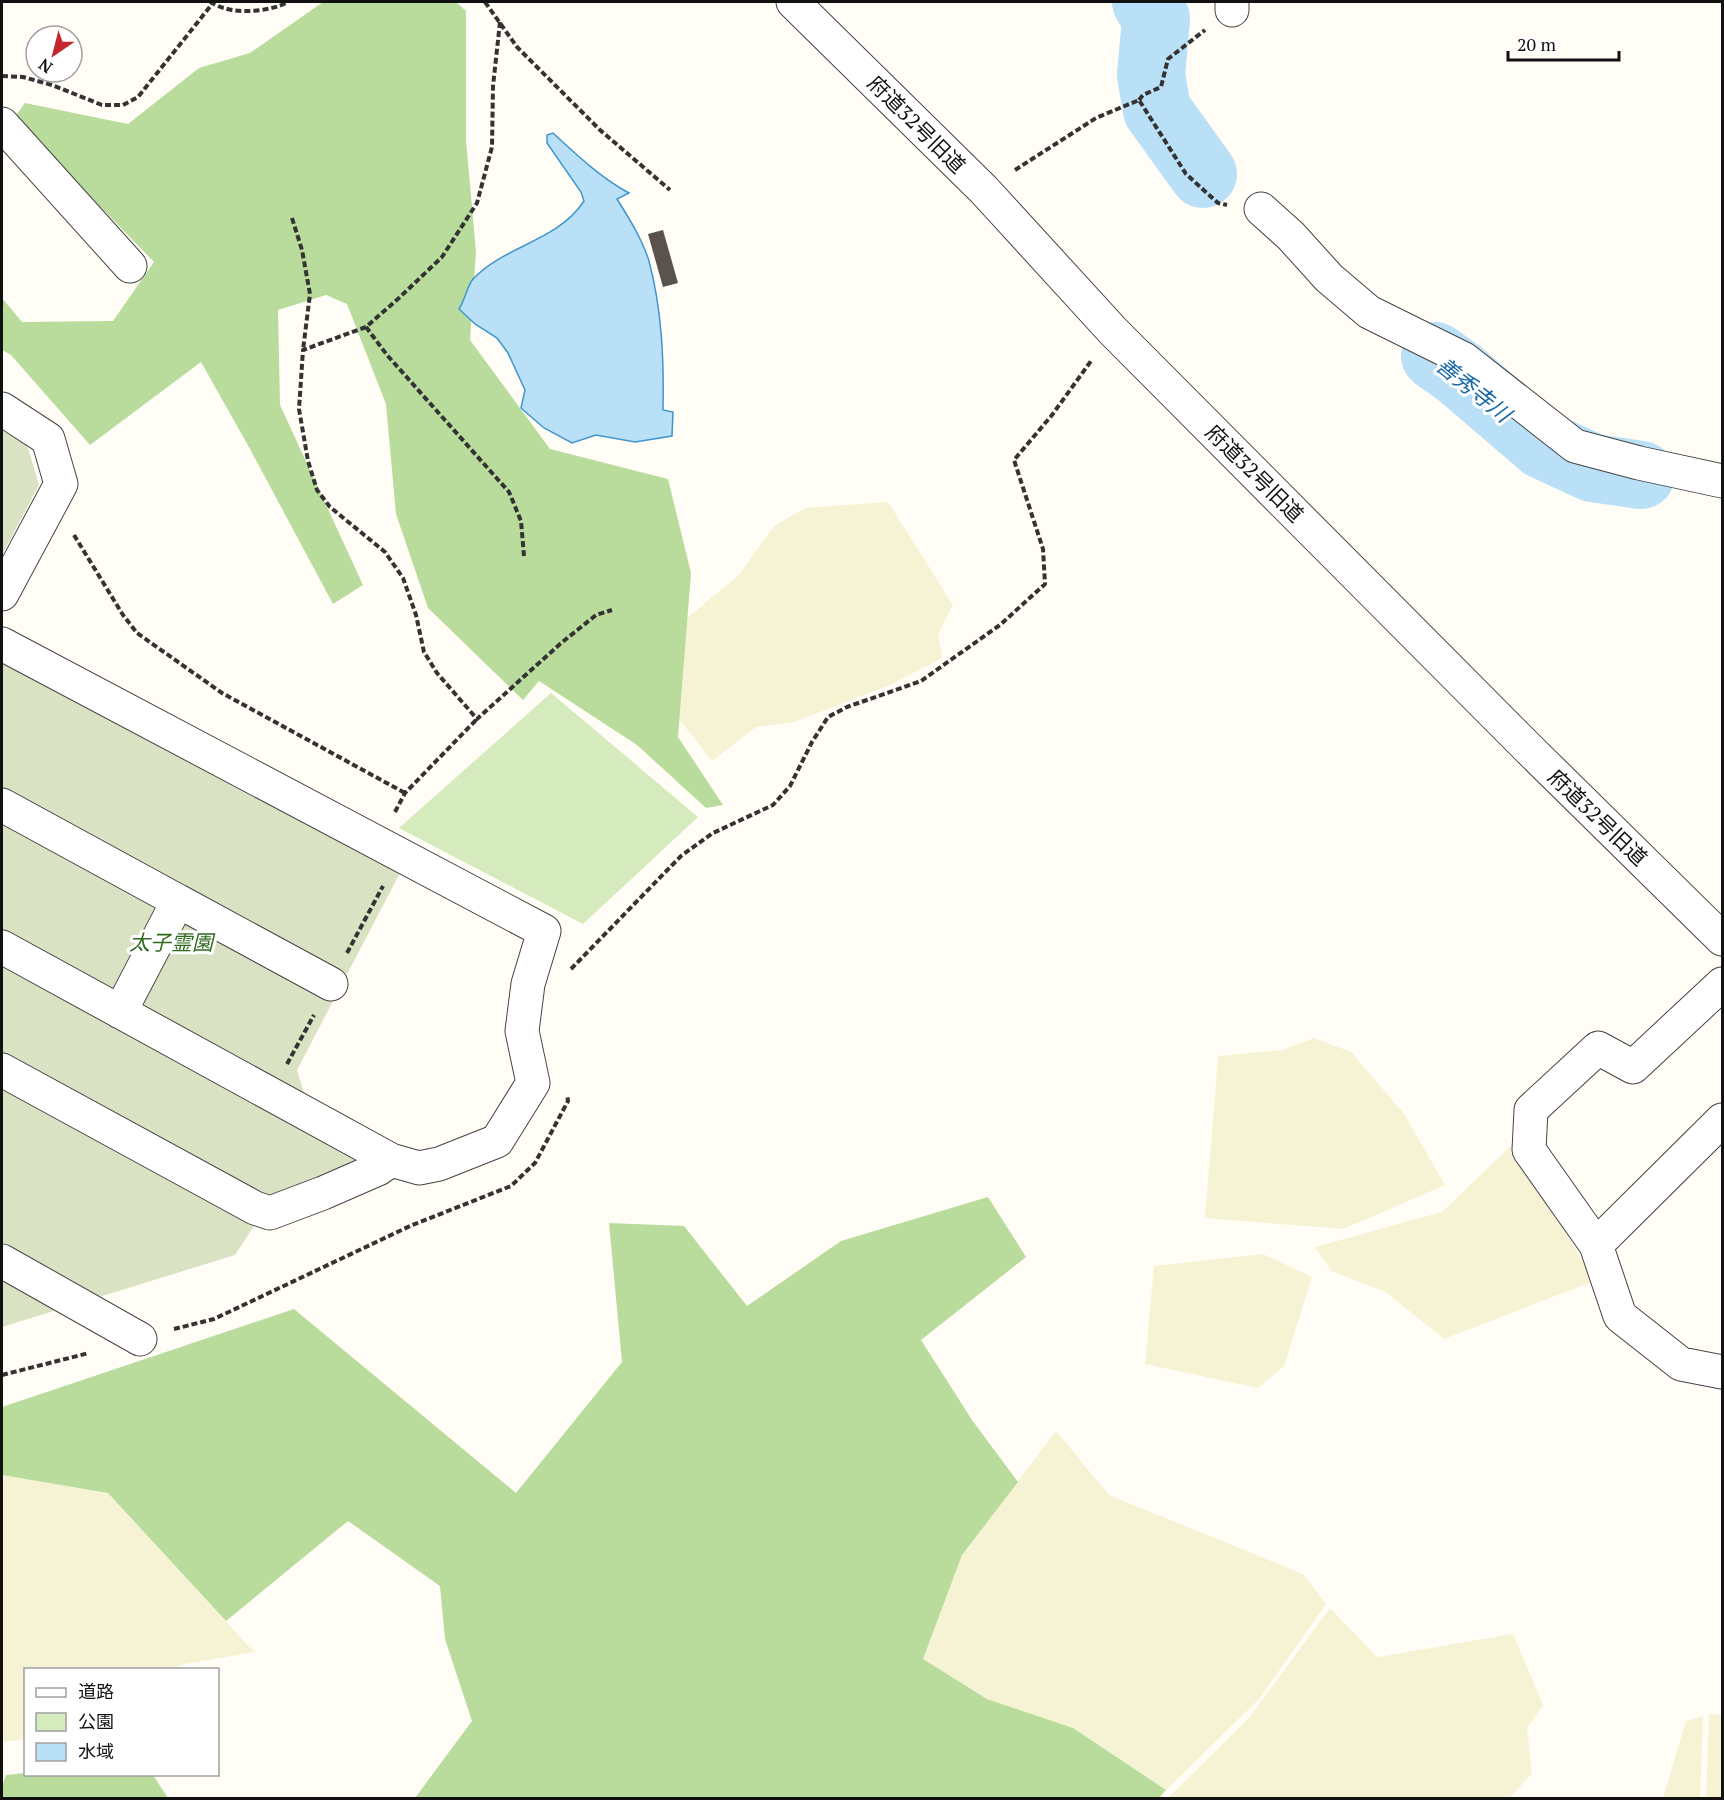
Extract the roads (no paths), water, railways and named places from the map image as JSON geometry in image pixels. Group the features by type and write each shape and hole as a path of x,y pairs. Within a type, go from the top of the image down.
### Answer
{"street":[{"name":"府道32号旧道","path":"793,2 984,190 1113,331 1529,749 1722,939"},
{"path":"2,124 130,266"},
{"path":"1261,209 1291,236 1329,278 1369,312 1464,359 1575,446 1722,481"},
{"path":"2,410 48,440 61,484 2,594"},
{"path":"2,644 544,932 528,984 522,1030 533,1083 497,1141 439,1164 419,1168 391,1160 2,947"},
{"path":"2,805 331,984"},
{"path":"120,1012 178,901"},
{"path":"1722,984 1633,1066 1598,1048 1531,1110 1528,1150 1596,1245 1620,1316 1681,1364 1722,1372"},
{"path":"2,1070 255,1208 270,1213 333,1189 378,1169 391,1160"},
{"path":"1596,1245 1722,1120"},
{"path":"2,1262 140,1339"}],"water":[{"path":"553,133 599,173 629,193 617,199 631,221 649,261 657,298 661,335 663,410 673,412 672,436 635,442 596,435 572,443 544,428 521,408 525,390 508,353 497,338 475,324 459,309 473,279 500,258 560,226 584,201 581,192 547,143 547,135"}],"waterway":[{"name":"善秀寺川","path":"1146,2 1156,19 1151,75 1157,110 1203,174"},
{"name":"善秀寺川","path":"1435,356 1459,373 1543,445 1593,468 1641,475"}],"park label":[{"name":"太子霊園","path":"171,942"}]}
